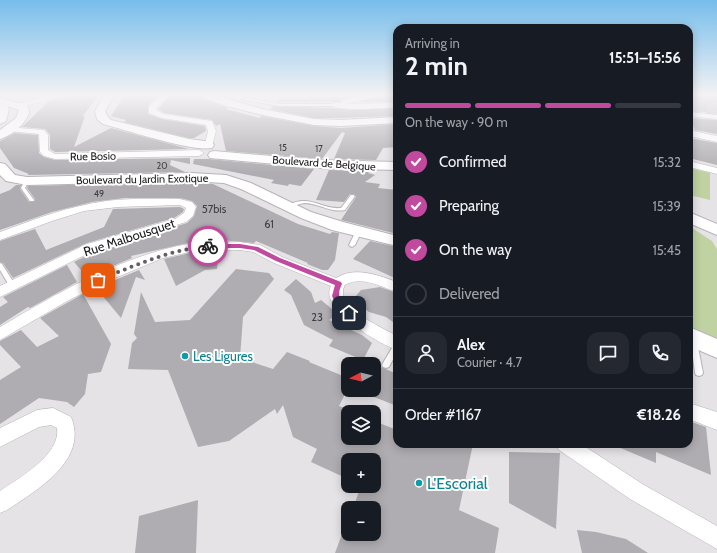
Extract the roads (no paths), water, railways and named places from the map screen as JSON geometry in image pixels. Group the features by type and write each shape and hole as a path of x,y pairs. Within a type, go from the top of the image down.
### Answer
{"main road":[{"name":"Boulevard de Belgique","path":"107,122 206,148 251,157 321,164 393,166"},
{"path":"313,122 364,122"},
{"name":"Boulevard du Jardin Exotique","path":"0,167 11,178 27,181 208,177 235,182 287,207 324,222 393,240"},
{"path":"693,218 717,218"},
{"path":"693,219 717,230"},
{"path":"693,338 717,349"}],"street":[{"path":"201,122 209,123 212,131 206,148"},
{"name":"Rue Bosio","path":"2,123 41,132 44,135 42,148 44,153 51,156 69,157 206,148"},
{"path":"693,132 717,139"},
{"path":"693,165 717,171"},
{"name":"Rue Malbousquet","path":"0,236 68,212 98,206 180,202 191,206 191,212 187,217 179,221 91,247 12,285"},
{"path":"0,334 64,296 98,280 160,255 190,248 240,246 256,248 278,260 339,284"},
{"path":"393,286 374,279 362,277 349,278 339,284 336,290 336,296 340,305 349,313 393,342"},
{"path":"0,292 12,285"},
{"path":"693,412 717,421"},
{"path":"0,438 37,419 53,416 65,423 67,437 59,456 44,472 0,503"},
{"path":"571,448 637,492 717,538"}],"lane":[{"path":"27,181 23,188 32,200"},
{"path":"287,207 300,202 307,202 338,210 343,209 353,196"},
{"path":"352,245 360,231"},
{"path":"0,265 12,285"},
{"path":"693,346 699,373"},
{"path":"386,365 393,352"}],"place":[{"name":"Les Ligures","path":"185,356"},
{"name":"L'Escorial","path":"419,483"}]}
